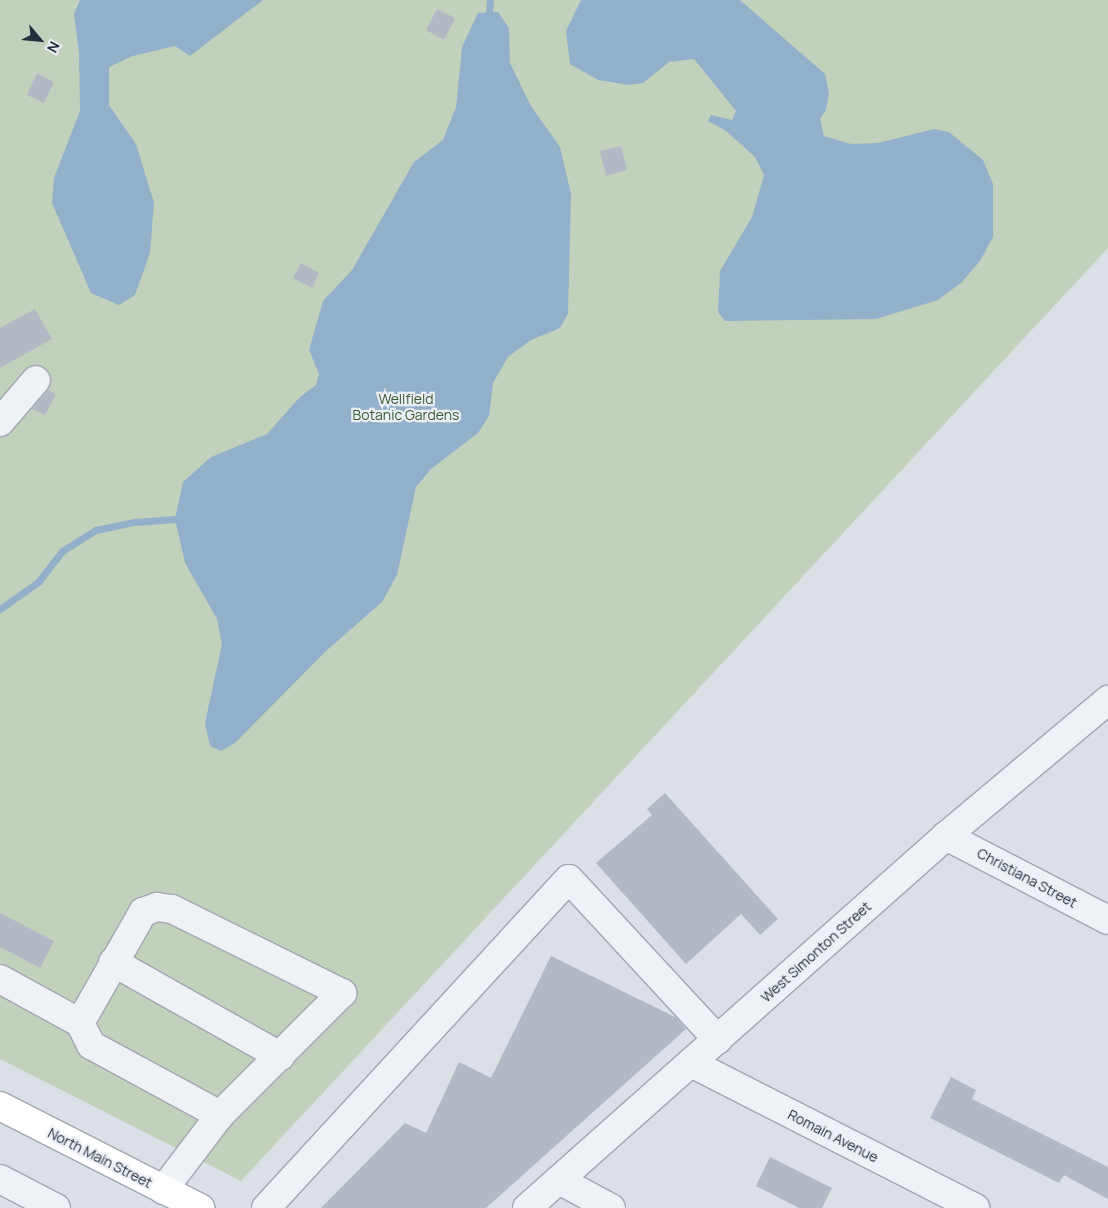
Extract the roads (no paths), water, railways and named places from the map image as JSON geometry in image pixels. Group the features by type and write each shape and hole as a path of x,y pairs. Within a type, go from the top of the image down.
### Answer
{"main road":[{"name":"North Main Street","path":"0,1106 200,1208"}],"street":[{"path":"0,422 36,380"},
{"name":"West Simonton Street","path":"527,1208 946,836 1108,700"},
{"name":"Christiana Street","path":"946,836 1108,920"},
{"path":"266,1208 570,880 718,1040"},
{"path":"80,1023 144,912 172,908 342,993 220,1115 163,1190"},
{"path":"114,962 280,1056"},
{"path":"0,979 80,1023 91,1045 220,1115"},
{"name":"Romain Avenue","path":"691,1063 975,1208"},
{"path":"0,1179 56,1208"},
{"path":"559,1180 611,1208"}],"water":[{"path":"80,0 263,0 190,56 175,46 133,56 109,67 109,105 136,144 154,203 150,253 135,295 119,305 91,293 52,203 54,178 80,111 79,53 74,14"},
{"path":"581,0 740,0 825,74 829,93 826,110 820,119 824,136 851,144 878,143 934,129 949,132 983,160 993,184 993,237 980,261 962,282 938,300 876,319 725,321 718,312 720,271 752,217 764,175 755,157 726,131 708,121 711,115 732,120 736,111 694,59 669,62 643,83 629,85 598,80 570,64 566,31"},
{"path":"498,12 509,28 510,63 531,106 560,147 571,194 568,314 560,328 531,340 508,357 493,383 489,416 478,433 431,469 416,487 397,575 382,602 325,652 235,743 221,751 210,746 205,723 222,644 217,619 185,563 175,519 183,482 211,457 267,434 300,397 316,385 319,374 309,350 323,301 352,270 414,162 443,140 456,107 462,47 478,13"}],"waterway":[{"path":"489,12 490,0"},
{"path":"0,609 38,582 62,551 96,530 135,522 175,519"}],"park label":[{"name":"Wellfield Botanic Gardens","path":"406,408"}]}
